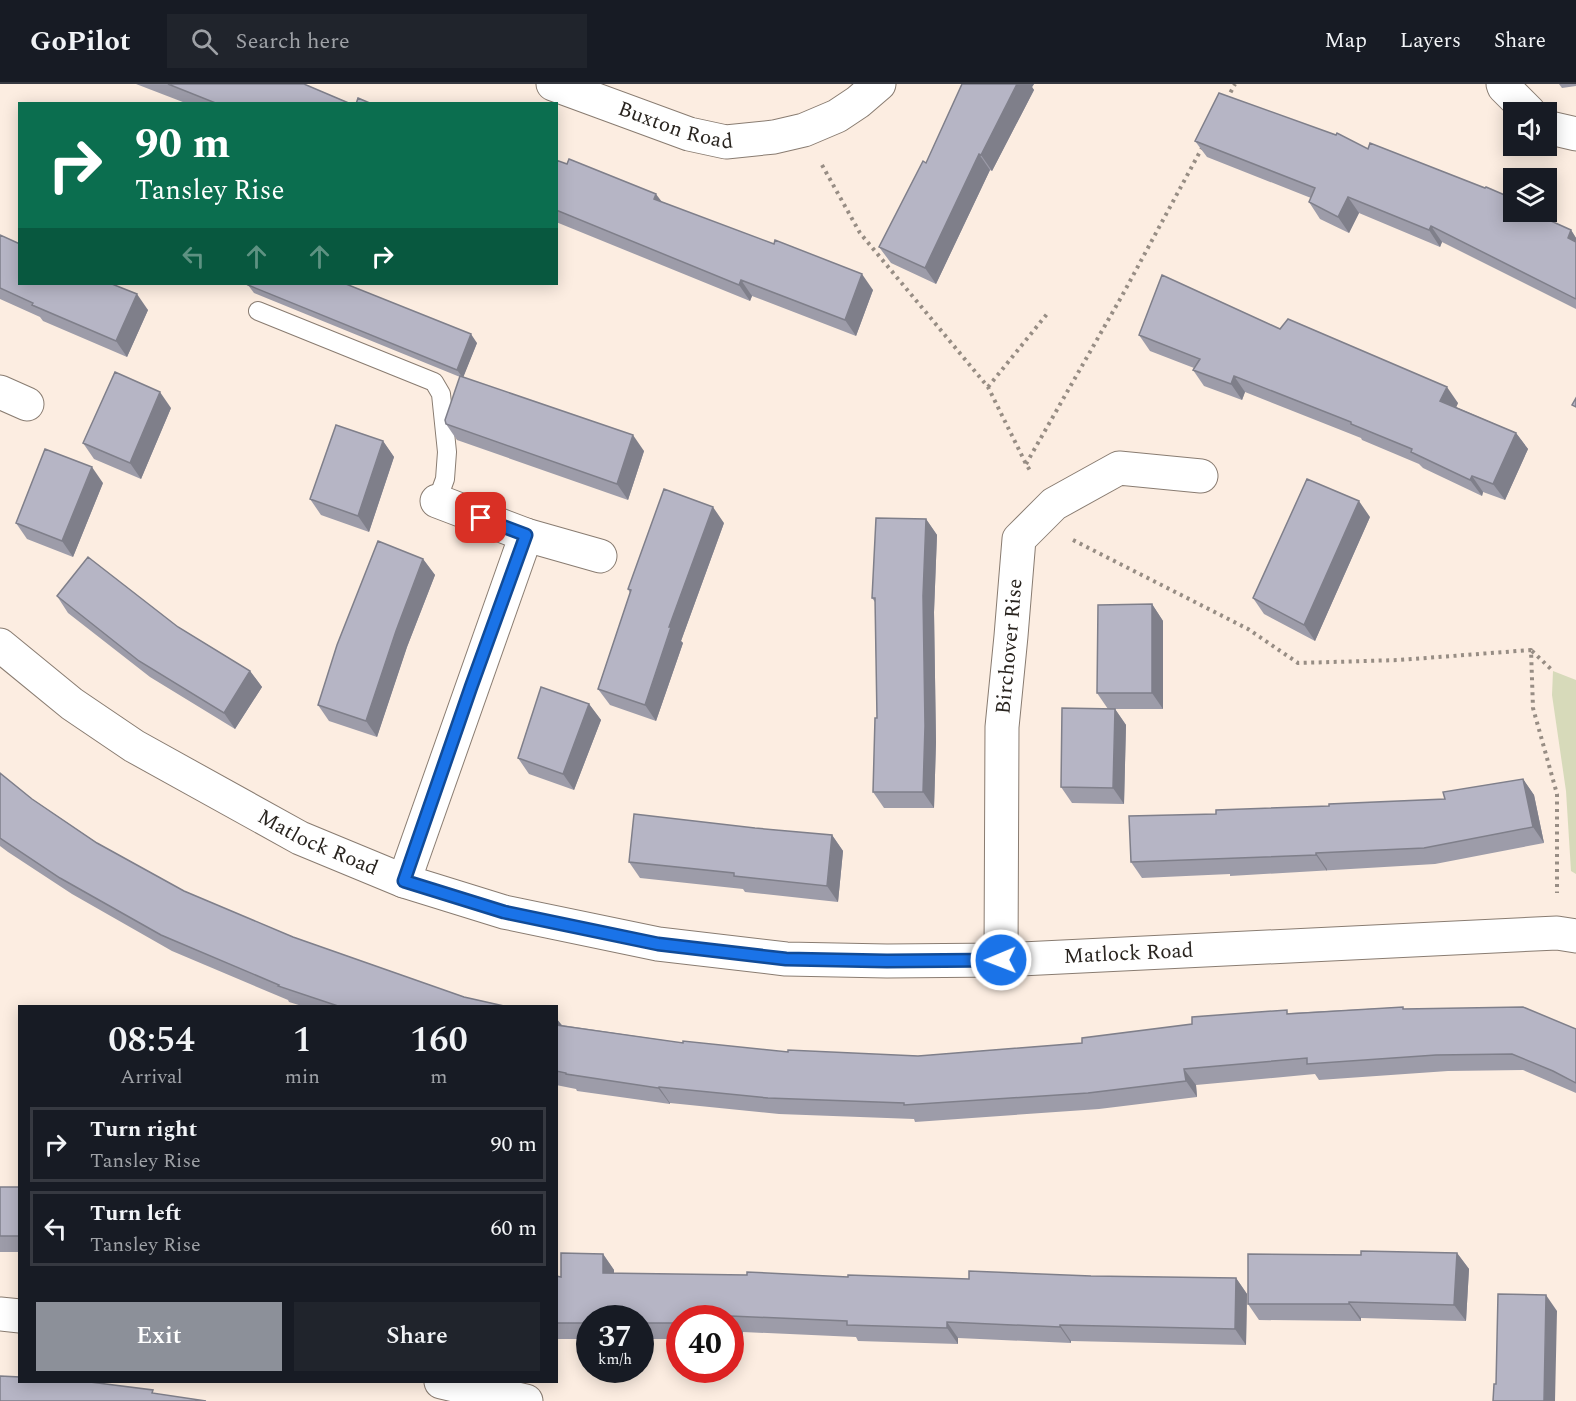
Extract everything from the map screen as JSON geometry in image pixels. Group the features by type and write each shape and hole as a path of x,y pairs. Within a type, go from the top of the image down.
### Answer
{"street":[{"name":"Buxton Road","path":"553,84 689,134 726,141 774,137 804,130 837,116 879,84"},
{"path":"1503,84 1519,102"},
{"path":"1557,130 1576,134"},
{"name":"Birchover Rise","path":"1001,960 1002,727 1019,539 1054,504 1119,468 1201,476"},
{"path":"437,501 526,535 600,556"},
{"path":"404,881 526,535"},
{"name":"Matlock Road","path":"0,645 72,704 134,746 300,838 404,881 504,912 658,944 786,959 1001,960 1566,935"},
{"path":"0,1314 18,1316"},
{"path":"445,1383 526,1401"}],"lane":[{"path":"258,311 434,382 441,394 447,452 445,479 437,501"}],"path":[{"path":"1224,105 1235,84"},
{"path":"804,130 860,233 988,387 1026,464 1054,504 1065,537 1248,628 1298,663 1399,660 1532,651 1553,671"},
{"path":"1026,464 1123,294 1208,137"},
{"path":"988,387 1047,314"},
{"path":"1532,651 1533,708 1557,794 1566,935"}],"green space":[{"path":"1553,671 1576,680 1576,874 1571,871 1566,791 1552,695"}],"building":[{"path":"168,84 304,84 346,102 213,102"},
{"path":"962,84 1017,84 981,155 979,154 925,268 879,247 923,161 926,163"},
{"path":"1219,93 1336,135 1337,133 1368,149 1370,143 1486,187 1503,194 1503,222 1553,222 1571,230 1568,238 1576,242 1576,299 1431,226 1429,230 1348,197 1338,217 1309,202 1315,188 1195,141"},
{"path":"569,159 656,194 654,199 774,244 775,240 862,274 845,320 741,280 739,285 558,211 558,161 567,164"},
{"path":"0,235 18,243 18,285 114,285 137,294 116,341 32,305 33,303 0,288"},
{"path":"1162,275 1280,329 1288,319 1447,387 1440,401 1516,433 1493,484 1472,476 1470,480 1411,452 1412,449 1351,424 1351,422 1234,376 1231,384 1193,370 1200,359 1139,335"},
{"path":"248,285 348,285 471,334 457,370"},
{"path":"115,372 160,392 130,463 83,443"},
{"path":"460,376 633,435 617,484 446,424 445,420"},
{"path":"336,425 383,441 358,516 310,499"},
{"path":"45,449 92,467 62,541 16,523"},
{"path":"1307,479 1359,501 1304,625 1253,598"},
{"path":"664,489 713,507 669,627 671,627 645,705 598,689 631,590 628,589"},
{"path":"876,518 926,519 923,596 925,726 923,792 873,792 875,718 877,718 875,598 872,598"},
{"path":"378,541 423,559 366,721 318,705 337,645"},
{"path":"88,557 178,627 250,671 224,713 139,661 57,596"},
{"path":"1152,604 1152,693 1097,693 1098,605"},
{"path":"541,687 589,704 563,774 518,758"},
{"path":"1062,708 1115,709 1113,788 1061,787"},
{"path":"0,773 32,799 97,843 184,891 293,937 464,997 500,1005 335,1005 278,986 161,935 60,878 0,838"},
{"path":"1523,779 1533,827 1424,848 1316,853 1316,855 1131,862 1129,816 1216,814 1216,810 1445,799 1443,792"},
{"path":"634,814 832,835 827,886 629,862"},
{"path":"1403,1007 1403,1009 1523,1007 1576,1029 1576,1083 1512,1054 1436,1055 1307,1064 1307,1058 1184,1069 1186,1081 1088,1093 904,1105 904,1103 768,1098 658,1088 558,1071 558,1025 683,1043 683,1041 788,1052 788,1050 918,1056 1082,1043 1082,1038 1192,1024 1192,1017 1287,1010 1287,1014"},
{"path":"0,1187 18,1187 18,1236 0,1236"},
{"path":"1361,1251 1457,1253 1454,1305 1349,1302 1349,1304 1248,1304 1248,1254 1361,1255"},
{"path":"561,1253 603,1254 603,1273 747,1275 747,1272 848,1277 848,1275 969,1279 969,1271 1091,1276 1236,1278 1235,1329 1060,1325 1060,1327 947,1322 947,1328 847,1325 847,1321 744,1317 744,1305 666,1305 666,1323 654,1323 654,1305 576,1305 576,1323 558,1323 558,1276 561,1277"},
{"path":"1498,1294 1546,1295 1544,1401 1493,1401 1494,1384 1496,1384"},
{"path":"0,1376 18,1377 18,1383 98,1383 153,1390 152,1393 206,1401 0,1401"}],"route":[{"path":"481,518 526,535 404,881 504,912 658,944 786,959 1001,960"}]}
